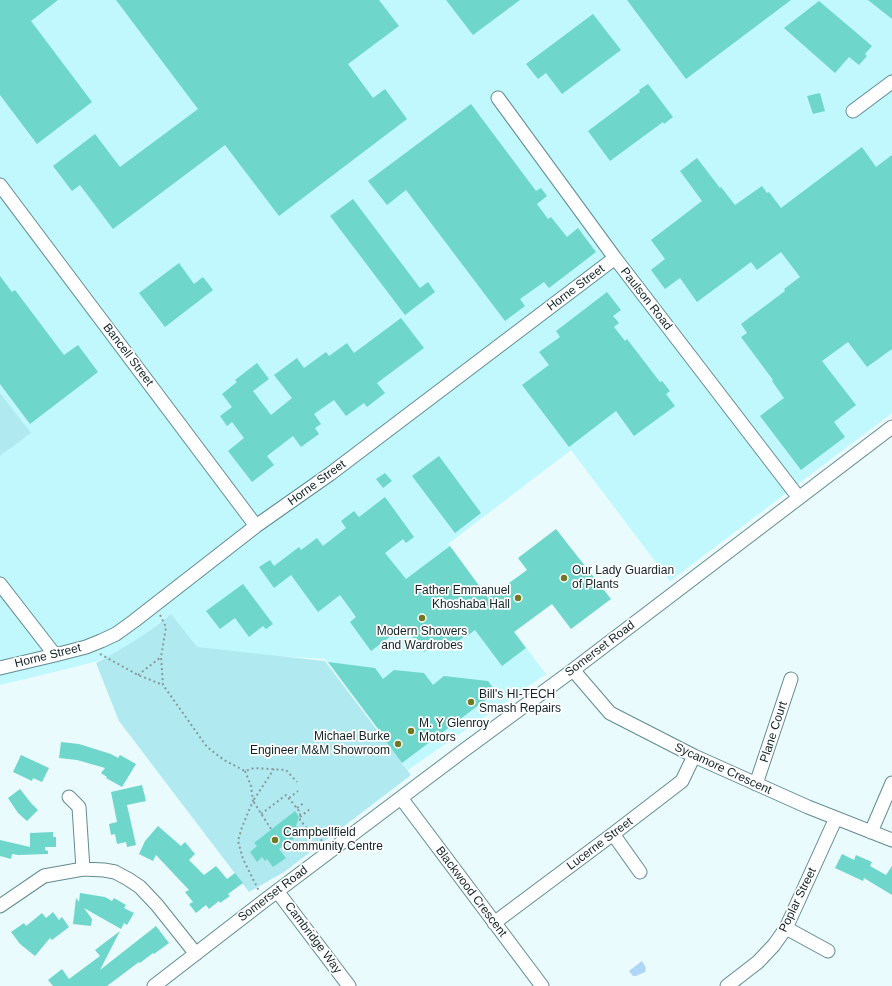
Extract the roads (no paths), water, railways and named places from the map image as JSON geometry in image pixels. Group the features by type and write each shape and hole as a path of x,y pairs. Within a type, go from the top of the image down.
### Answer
{"street":[{"path":"853,111 892,82"},
{"name":"Paulson Road","path":"498,98 615,258 799,498"},
{"name":"Bancell Street","path":"0,185 256,526"},
{"name":"Horne Street","path":"0,668 86,647 116,634 256,526 330,474 615,258"},
{"name":"Somerset Road","path":"154,986 331,850 572,670 892,427"},
{"path":"0,584 55,655"},
{"name":"Sycamore Crescent","path":"572,670 610,713 694,756 756,784 808,807 892,840"},
{"name":"Plane Court","path":"756,784 791,679"},
{"name":"Lucerne Street","path":"494,923 682,781 694,756"},
{"path":"871,832 892,783"},
{"path":"69,797 79,807 83,869"},
{"name":"Blackwood Crescent","path":"400,798 542,986"},
{"name":"Poplar Street","path":"727,986 758,962 774,945 786,928 836,818"},
{"path":"613,834 640,872"},
{"path":"0,906 44,876 83,869 115,872 140,887 157,904 196,954"},
{"name":"Cambridge Way","path":"277,891 350,986"},
{"path":"786,928 828,951"}],"place":[{"name":"Our Lady Guardian of Plants","path":"564,578"},
{"name":"Father Emmanuel Khoshaba Hall","path":"518,598"},
{"name":"Modern Showers and Wardrobes","path":"422,618"},
{"name":"Bill's HI-TECH Smash Repairs","path":"471,702"},
{"name":"M. Y Glenroy Motors","path":"411,731"},
{"name":"Michael Burke Engineer M&M Showroom","path":"398,744"},
{"name":"Campbellfield Community Centre","path":"275,840"}]}
